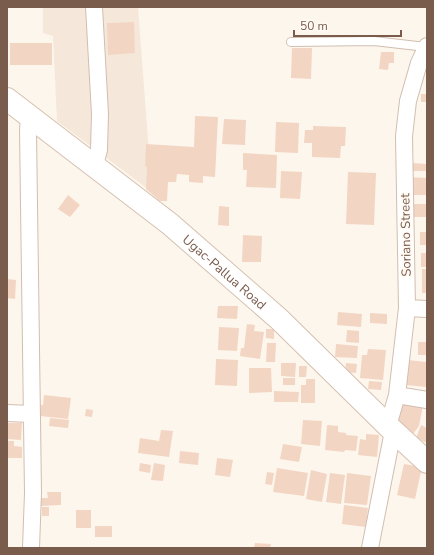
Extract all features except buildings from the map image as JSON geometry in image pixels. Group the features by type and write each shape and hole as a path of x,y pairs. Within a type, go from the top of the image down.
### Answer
{"street":[{"path":"94,7 100,121 99,150 95,165"},
{"name":"Soriano Street","path":"370,548 397,395 407,308 404,136 408,101 419,63 427,46"},
{"name":"Ugac-Pallua Road","path":"7,98 170,224 279,319 390,429 427,462"},
{"path":"29,116 33,493 31,548"},
{"path":"407,308 427,309"},
{"path":"397,395 427,400"},
{"path":"7,413 32,414"}],"lane":[{"path":"291,42 374,41 427,46"}],"shaded area":[{"path":"43,7 138,7 152,192 57,121 53,36 43,33"}]}
